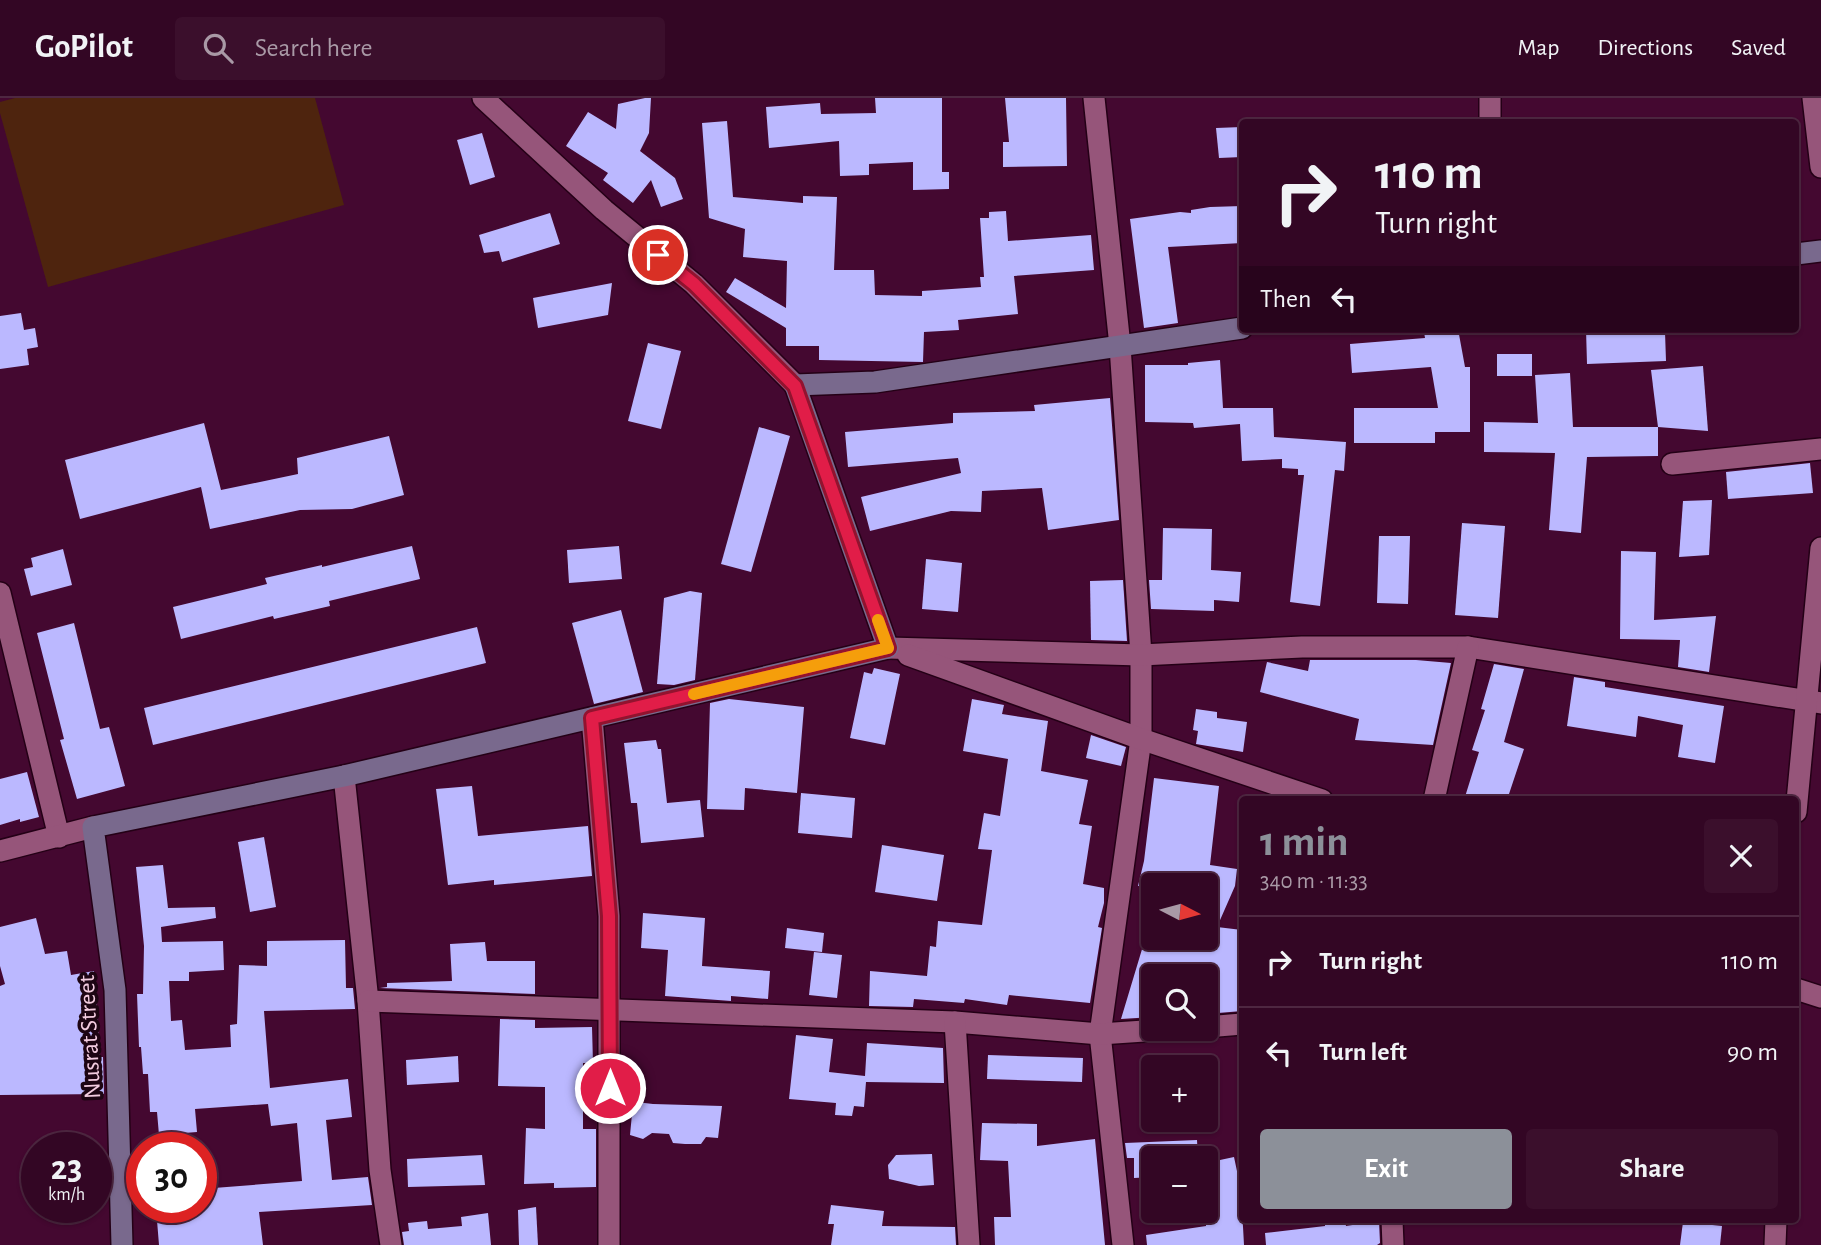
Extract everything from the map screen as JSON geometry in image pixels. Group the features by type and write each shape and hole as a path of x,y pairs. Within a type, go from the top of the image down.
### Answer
{"street":[{"path":"483,98 604,211 694,284 795,386 888,648"},
{"path":"1094,98 1120,346 1141,655 1141,739 1100,1034 1123,1245"},
{"path":"1490,98 1490,119"},
{"path":"1813,98 1821,167"},
{"path":"1799,254 1821,251"},
{"path":"795,386 875,382 1239,328"},
{"path":"1672,464 1821,449"},
{"path":"1799,796 1814,701 1821,548"},
{"path":"0,593 59,837"},
{"path":"0,851 93,827 344,776 888,648 1141,655 1302,647 1468,647 1814,701"},
{"path":"1435,796 1468,647"},
{"path":"888,648 1141,739 1310,796"},
{"path":"592,718 609,916 609,1245"},
{"path":"344,776 368,1001 380,1170 391,1245"},
{"name":"Nusrat Street","path":"93,827 115,990 122,1245"},
{"path":"1799,990 1821,997"},
{"path":"368,1001 955,1022 1100,1034 1141,1031"},
{"path":"955,1022 969,1245"},
{"path":"1218,1026 1239,1024"},
{"path":"1391,1223 1393,1245"},
{"path":"1775,1245 1776,1223"}],"shaded area":[{"path":"15,98 315,98 344,205 48,287 0,113 0,102"}],"building":[{"path":"651,98 649,133 640,151 675,178 683,199 661,207 651,180 633,203 603,180 608,173 566,146 588,112 616,129 618,104"},
{"path":"875,98 942,98 942,172 949,172 949,189 913,190 913,162 869,164 869,175 840,176 839,141 769,148 766,107 820,103 821,114 876,113"},
{"path":"1005,98 1066,98 1067,166 1003,167 1003,142 1009,142"},
{"path":"727,121 733,197 803,203 803,196 837,197 834,270 874,270 875,295 922,296 922,291 981,287 980,277 984,277 980,218 989,218 989,212 1006,211 1008,241 1091,235 1094,270 1014,276 1018,314 958,320 959,330 924,332 923,362 819,360 819,346 786,346 786,328 726,292 735,278 786,308 787,261 743,257 745,229 709,218 702,123"},
{"path":"1239,127 1239,157 1219,158 1216,128"},
{"path":"482,133 495,177 470,185 457,140"},
{"path":"1239,206 1239,243 1168,247 1178,323 1144,328 1130,219 1191,213 1191,210"},
{"path":"550,213 560,244 502,262 499,251 484,253 479,235"},
{"path":"612,283 608,315 538,328 533,298"},
{"path":"21,313 24,330 35,328 38,347 27,349 29,365 0,369 0,316"},
{"path":"1424,333 1459,333 1465,367 1470,367 1470,432 1435,432 1435,443 1354,443 1354,408 1438,408 1431,367 1352,373 1350,344 1425,338"},
{"path":"1586,333 1665,333 1666,361 1587,364"},
{"path":"648,343 681,351 661,429 628,421"},
{"path":"1497,354 1532,354 1532,376 1497,376"},
{"path":"1220,360 1223,408 1273,408 1274,437 1346,442 1344,471 1335,470 1320,606 1290,602 1304,475 1298,475 1298,469 1282,468 1282,459 1242,461 1240,424 1194,428 1193,423 1145,422 1145,365 1188,365"},
{"path":"1703,366 1708,431 1658,427 1651,370"},
{"path":"1570,373 1573,427 1658,427 1658,456 1587,457 1581,533 1549,530 1555,453 1484,452 1484,422 1538,423 1535,375"},
{"path":"1110,398 1119,520 1048,530 1042,488 982,491 981,512 951,511 870,531 861,497 961,473 958,458 848,467 845,432 953,423 953,413 1035,411 1034,405"},
{"path":"204,423 221,490 298,474 297,458 389,436 404,495 352,509 300,510 210,529 201,487 80,519 65,460"},
{"path":"759,427 790,436 751,572 721,564"},
{"path":"1810,463 1813,493 1728,499 1726,472"},
{"path":"1712,500 1709,555 1679,557 1683,501"},
{"path":"1462,523 1505,526 1498,618 1455,615"},
{"path":"1163,528 1212,529 1211,570 1241,572 1239,602 1214,600 1214,611 1151,609 1149,580 1162,580"},
{"path":"1379,536 1410,536 1408,604 1377,603"},
{"path":"412,546 420,579 329,601 330,606 274,619 273,616 181,639 173,607 267,584 265,578"},
{"path":"619,546 622,579 569,583 567,550"},
{"path":"63,549 72,585 31,596 24,569 33,567 31,558"},
{"path":"1621,551 1656,552 1654,620 1716,616 1709,672 1678,667 1680,640 1620,639"},
{"path":"926,559 962,563 958,612 922,609"},
{"path":"1123,580 1127,641 1091,640 1090,581"},
{"path":"690,591 702,593 695,680 674,685 657,684 664,598"},
{"path":"621,610 643,692 594,704 572,623"},
{"path":"74,623 100,729 109,727 125,786 77,799 60,740 64,739 37,633"},
{"path":"477,627 486,663 153,745 144,708"},
{"path":"1310,660 1416,660 1451,663 1433,745 1355,740 1359,719 1260,692 1267,662 1308,671"},
{"path":"1494,664 1524,669 1504,742 1524,749 1508,796 1465,796 1479,752 1472,750 1485,710 1481,709"},
{"path":"874,668 900,674 885,745 850,738 864,672 872,674"},
{"path":"1574,677 1605,682 1605,687 1724,706 1715,763 1678,757 1683,725 1638,716 1636,737 1567,726"},
{"path":"729,699 804,707 797,793 745,788 744,810 707,809 710,703"},
{"path":"972,699 1004,705 1002,714 1048,721 1041,771 1088,780 1079,824 1092,826 1083,884 1104,888 1104,903 1098,927 1102,928 1090,1003 1009,995 1007,1005 965,999 964,1003 914,999 913,1007 869,1006 870,971 927,976 930,946 936,947 938,921 982,925 992,850 978,849 984,813 1000,816 1008,759 963,751"},
{"path":"1196,709 1217,712 1217,718 1247,722 1243,752 1196,744 1198,731 1193,730"},
{"path":"1091,735 1126,747 1121,766 1086,758"},
{"path":"656,740 658,749 661,749 667,803 700,800 704,837 641,843 637,803 631,803 624,743"},
{"path":"27,772 39,817 0,825 0,779"},
{"path":"1154,778 1219,786 1210,865 1237,869 1235,886 1218,925 1218,873 1141,873"},
{"path":"472,786 478,836 588,826 592,876 494,885 494,880 448,885 436,789"},
{"path":"801,793 855,798 852,838 798,833"},
{"path":"264,837 276,907 250,912 238,842"},
{"path":"882,845 944,855 937,901 875,892"},
{"path":"163,865 168,908 215,907 216,918 161,927 162,942 223,941 224,970 189,972 189,981 169,981 171,1021 182,1020 185,1050 231,1047 230,1025 237,1024 239,965 267,966 267,941 345,940 346,988 353,988 355,1009 264,1011 270,1088 348,1079 352,1117 326,1120 332,1180 368,1177 372,1205 259,1212 263,1245 159,1245 157,1223 217,1223 217,1188 302,1181 297,1123 271,1126 268,1104 195,1109 197,1132 159,1132 157,1112 150,1112 148,1074 143,1074 139,1047 137,994 143,994 144,946 136,867"},
{"path":"643,913 705,918 702,966 770,971 768,999 731,996 731,1001 665,996 668,950 641,948"},
{"path":"36,918 45,954 67,951 71,975 94,971 104,1094 0,1095 0,986 5,984 0,966 0,927"},
{"path":"1218,927 1239,930 1239,1011 1218,1013 1218,964 1141,964 1141,1018 1121,1019 1142,950 1218,950"},
{"path":"787,928 824,933 822,952 785,948"},
{"path":"485,942 487,961 535,961 535,994 380,988 387,987 387,983 452,981 450,944"},
{"path":"814,952 842,955 837,998 809,995"},
{"path":"500,1019 535,1020 535,1028 592,1027 593,1063 583,1063 583,1129 596,1129 596,1187 554,1188 554,1183 524,1184 526,1128 545,1129 545,1087 498,1086"},
{"path":"796,1035 833,1039 829,1072 865,1076 867,1043 943,1048 944,1083 866,1082 864,1107 854,1106 852,1116 835,1115 836,1103 789,1099"},
{"path":"988,1055 1083,1058 1082,1082 987,1079"},
{"path":"458,1056 459,1082 407,1085 406,1060"},
{"path":"628,1101 722,1106 718,1138 706,1137 701,1144 685,1144 673,1143 669,1134 652,1133 643,1139 630,1135 632,1114"},
{"path":"982,1123 1037,1124 1037,1146 1095,1139 1105,1245 995,1245 994,1217 1011,1217 1008,1161 980,1160"},
{"path":"1197,1140 1197,1146 1141,1146 1141,1178 1134,1178 1134,1158 1127,1158 1125,1143"},
{"path":"932,1154 934,1185 919,1186 889,1179 888,1165 896,1155"},
{"path":"482,1155 485,1185 408,1187 407,1159"},
{"path":"1234,1157 1239,1181 1239,1223 1243,1223 1244,1245 1147,1245 1146,1235 1206,1226 1206,1223 1218,1223 1218,1160"},
{"path":"831,1205 884,1211 882,1226 955,1227 956,1245 831,1245 834,1224 828,1224"},
{"path":"536,1207 538,1245 519,1245 518,1210"},
{"path":"488,1213 491,1245 404,1245 402,1232 409,1231 408,1223 427,1221 428,1229 462,1226 461,1217"},
{"path":"1325,1223 1346,1223 1346,1226 1379,1223 1380,1243 1266,1245 1265,1233 1325,1226"},
{"path":"1683,1223 1722,1226 1720,1245 1680,1245"}],"slow traffic":[{"path":"694,694 888,648 878,620"}],"route":[{"path":"610,1088 609,916 592,718 888,648 795,386 694,284 658,255"}]}
